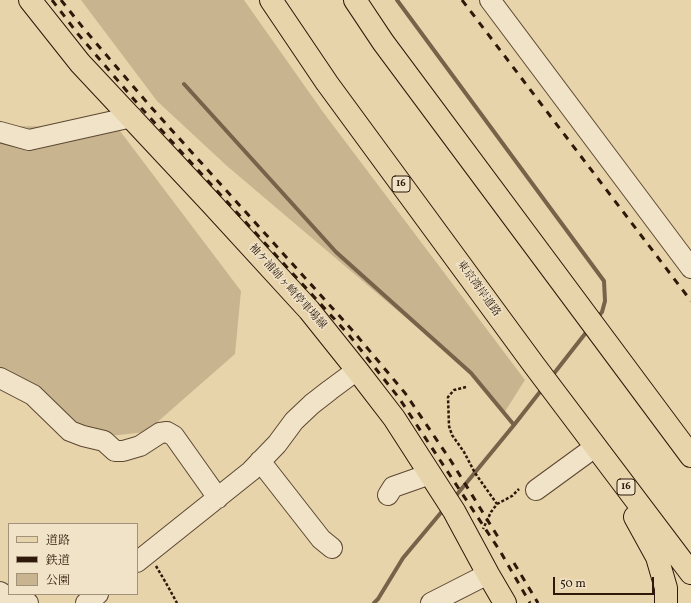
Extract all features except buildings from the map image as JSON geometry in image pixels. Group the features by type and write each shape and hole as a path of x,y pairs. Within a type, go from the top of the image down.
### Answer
{"main road":[{"name":"袖ケ浦姉ヶ崎停車場線","path":"30,0 80,63 132,117 309,310 357,370 394,418 454,511 505,603"},
{"name":"東京湾岸道路","path":"271,0 327,83 534,366 691,573"},
{"path":"355,0 383,42 691,456"},
{"path":"624,367 691,438"},
{"path":"595,446 657,557 666,588 666,603"}],"street":[{"path":"490,0 691,268"},
{"path":"0,132 29,140 132,117"},
{"path":"143,558 250,471 277,444 294,421 330,390 357,370"},
{"path":"0,378 33,394 70,431 104,441 115,451 124,451 140,446 160,433 168,432 174,436 218,498"},
{"path":"536,490 595,446"},
{"path":"260,461 321,538 332,548"},
{"path":"388,495 393,487 430,474"},
{"path":"431,603 488,574"},
{"path":"0,592 9,598 28,603"},
{"path":"86,603 97,595"}],"path":[{"path":"466,387 454,390 448,397 449,426 452,435 464,452 475,473 497,504 491,512 473,547"},
{"path":"143,558 166,583 177,603"}],"green space":[{"path":"81,0 244,0 323,112 525,380 504,413 471,373 227,166 157,101"},
{"path":"0,126 117,127 241,291 235,354 146,432 91,438 9,370 0,369"}],"waterway":[{"path":"397,0 604,281 605,301 602,312 597,318"},
{"path":"184,84 336,252 471,373 514,425"},
{"path":"552,376 588,330"},
{"path":"454,498 543,388"},
{"path":"374,603 403,558 444,509"}],"railway":[{"path":"52,0 78,34 143,110 349,335 399,398 500,551 530,603"},
{"path":"61,0 150,106 353,331 405,393 451,461 498,537"},
{"path":"462,0 691,301"},
{"path":"514,563 538,603"}]}
